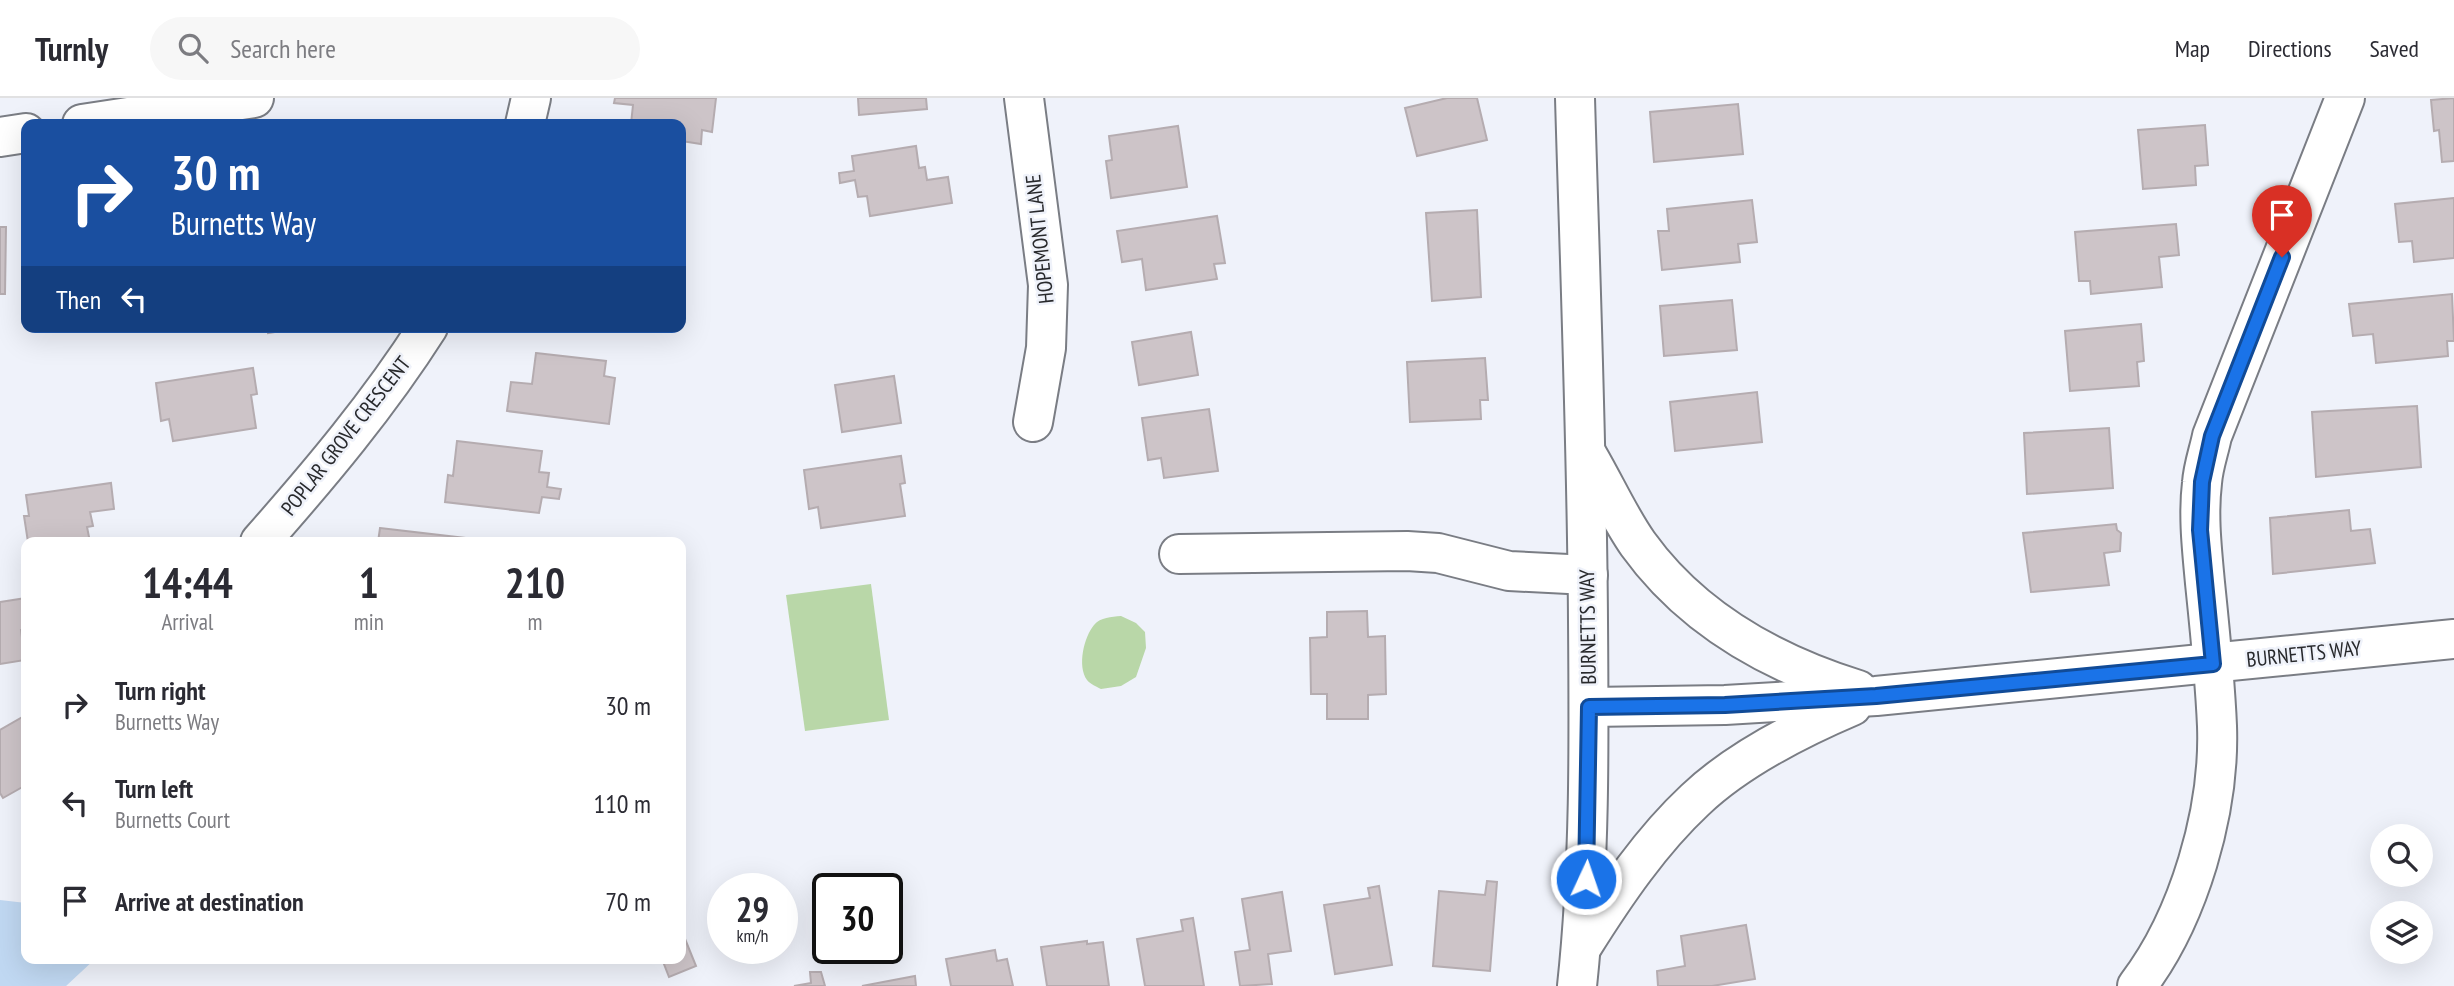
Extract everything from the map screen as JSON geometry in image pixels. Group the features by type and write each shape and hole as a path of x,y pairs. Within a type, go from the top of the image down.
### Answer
{"street":[{"path":"115,119 254,98"},
{"path":"526,119 531,98"},
{"name":"HOPEMONT LANE","path":"1024,98 1048,285 1046,348 1033,422"},
{"name":"BURNETTS WAY","path":"1575,98 1586,452 1589,707 1725,705 1876,696 2454,639"},
{"path":"2137,986 2177,919 2203,847 2213,796 2217,730 2200,530 2202,482 2212,436 2345,98"},
{"path":"0,137 21,134"},
{"name":"POPLAR GROVE CRESCENT","path":"264,537 329,464 424,333"},
{"path":"1586,452 1637,543 1667,579 1702,613 1756,649 1814,676 1876,696"},
{"path":"1179,554 1407,551 1438,554 1509,571 1588,575"},
{"path":"1581,948 1609,904 1642,861 1696,799 1743,763 1808,725 1876,696"},
{"path":"1577,986 1587,856 1589,707"}],"green space":[{"path":"871,584 889,720 805,731 786,595"},
{"path":"1121,616 1136,623 1145,632 1146,648 1136,677 1121,686 1101,689 1088,681 1084,674 1082,660 1085,644 1090,630 1097,622"}],"water":[{"path":"0,900 21,902 21,964 90,964 66,986 0,986"}],"building":[{"path":"615,98 716,98 712,132 702,130 701,144 686,142 686,119 632,119 633,105 614,103"},
{"path":"858,98 926,98 927,109 859,115"},
{"path":"1447,98 1477,98 1487,140 1417,156 1405,108"},
{"path":"2454,98 2454,161 2442,162 2439,130 2434,131 2431,100"},
{"path":"1738,104 1743,154 1654,162 1650,112"},
{"path":"2205,125 2208,165 2195,166 2196,185 2143,189 2138,130"},
{"path":"1178,126 1187,187 1111,198 1106,161 1112,160 1109,136"},
{"path":"916,146 919,168 925,167 927,180 948,177 952,203 870,216 867,196 858,197 855,180 840,183 839,173 854,171 852,156"},
{"path":"2454,198 2454,258 2414,262 2412,241 2399,242 2395,204"},
{"path":"1752,200 1757,242 1738,244 1740,262 1662,270 1658,231 1669,231 1667,209"},
{"path":"1477,210 1481,297 1432,301 1426,213"},
{"path":"1217,216 1225,263 1214,264 1217,279 1146,290 1142,259 1122,262 1117,231"},
{"path":"2176,224 2179,255 2159,257 2162,287 2091,294 2090,281 2079,281 2075,232"},
{"path":"0,227 6,227 5,294 0,294"},
{"path":"2452,294 2454,341 2447,341 2448,356 2376,363 2373,334 2353,336 2349,304"},
{"path":"1732,300 1737,350 1664,356 1660,306"},
{"path":"2141,324 2144,361 2137,362 2139,386 2070,391 2065,331"},
{"path":"1191,332 1198,375 1139,385 1132,342"},
{"path":"536,353 606,361 604,376 615,378 609,424 507,411 511,382 532,384"},
{"path":"1485,358 1488,400 1480,400 1481,419 1410,422 1407,362"},
{"path":"253,368 257,394 251,395 256,428 173,441 169,419 161,421 156,383"},
{"path":"894,376 901,423 842,432 835,385"},
{"path":"1757,392 1762,442 1675,451 1670,402"},
{"path":"2417,406 2421,467 2316,477 2312,412"},
{"path":"1209,409 1218,471 1164,478 1161,458 1148,460 1142,418"},
{"path":"2109,428 2113,488 2027,494 2024,433"},
{"path":"457,441 542,451 539,472 549,473 547,487 561,489 559,499 542,497 539,513 445,502 448,475 453,476"},
{"path":"901,456 905,483 900,484 905,516 821,528 818,507 809,509 804,470"},
{"path":"111,483 114,509 90,512 93,526 87,527 89,537 27,537 24,516 29,516 26,495"},
{"path":"2349,510 2351,531 2370,529 2375,563 2273,574 2270,518"},
{"path":"2116,524 2121,533 2120,551 2104,553 2109,585 2031,592 2023,533"},
{"path":"380,528 456,537 379,537"},
{"path":"21,599 21,661 0,664 0,602"},
{"path":"1367,611 1368,637 1385,636 1386,694 1368,695 1368,719 1327,719 1327,694 1311,694 1310,638 1327,637 1327,612"},
{"path":"21,718 21,788 3,798 0,793 0,730"},
{"path":"1487,881 1497,882 1490,971 1433,966 1439,891 1485,895"},
{"path":"1379,886 1392,965 1335,974 1324,905 1370,898 1368,888"},
{"path":"1282,892 1291,951 1268,954 1272,984 1240,986 1235,952 1250,950 1242,899"},
{"path":"1193,918 1204,986 1145,986 1137,939 1183,931 1181,920"},
{"path":"1746,925 1755,979 1712,986 1658,986 1657,971 1685,966 1681,936"},
{"path":"686,941 696,966 669,977 664,964 686,964"},
{"path":"1087,941 1087,944 1103,942 1109,986 1047,986 1041,947"},
{"path":"995,950 997,961 1007,959 1013,986 951,986 946,959"},
{"path":"810,972 821,972 825,986 794,986 811,983"},
{"path":"915,976 916,986 862,986"}],"route":[{"path":"1586,879 1589,707 1725,705 1876,696 2213,664 2200,530 2202,482 2212,436 2282,257"}]}
